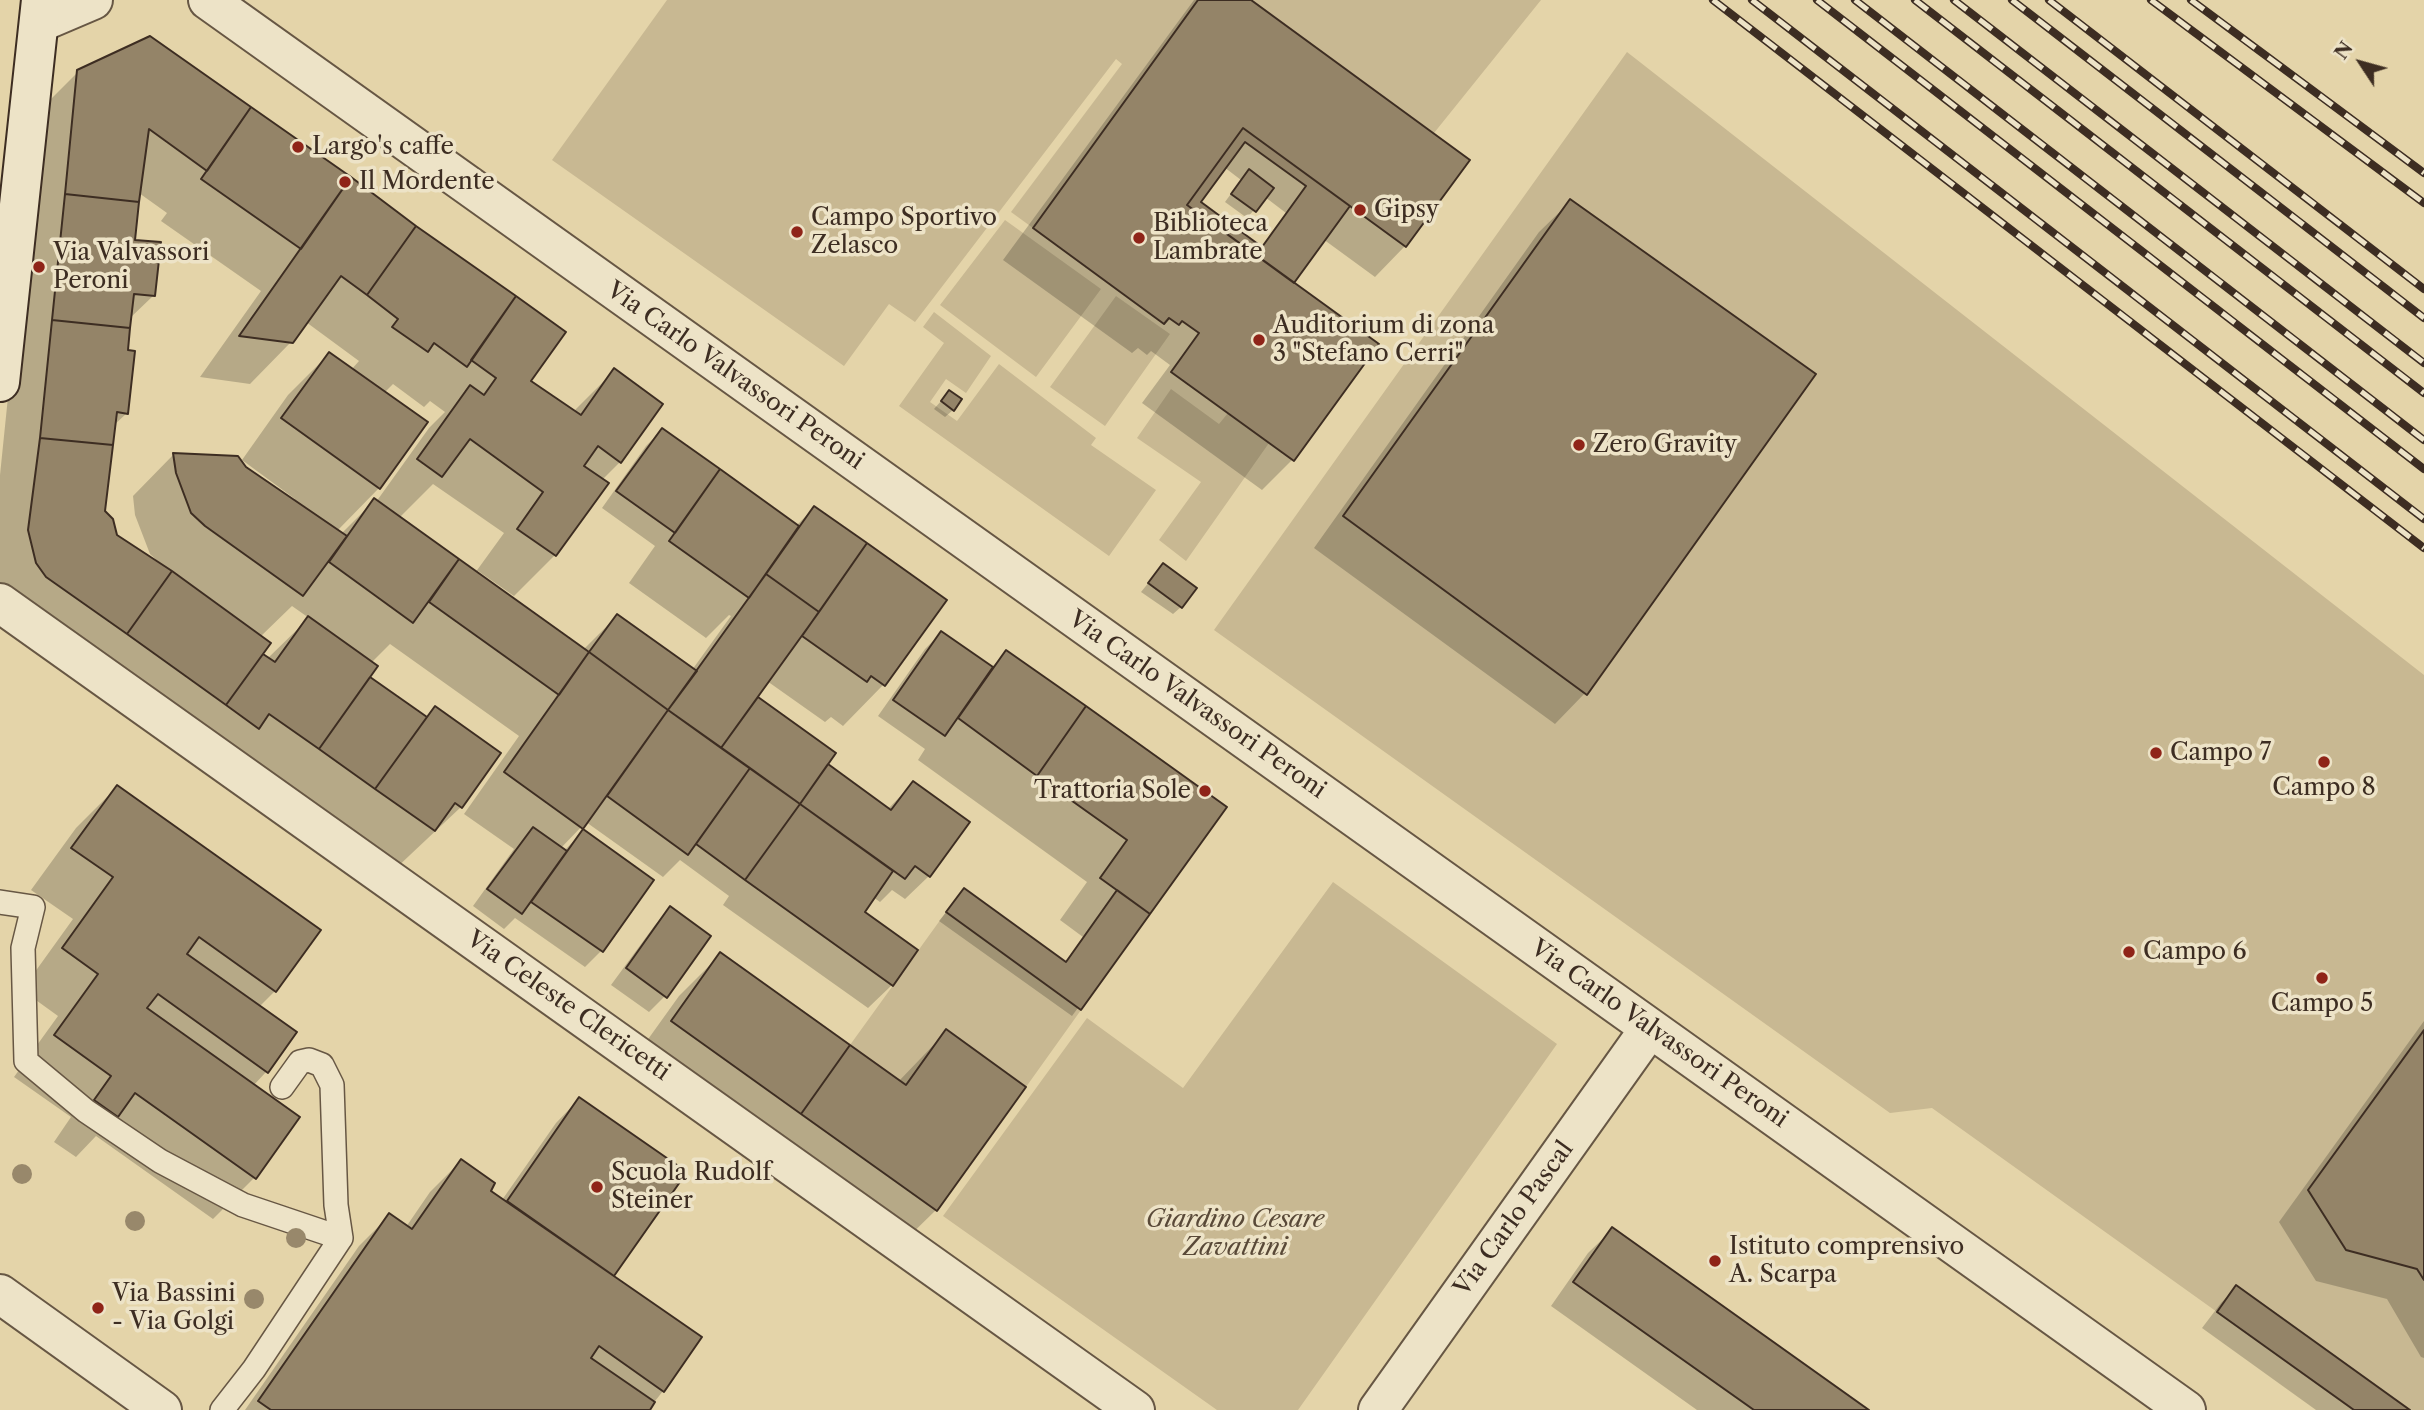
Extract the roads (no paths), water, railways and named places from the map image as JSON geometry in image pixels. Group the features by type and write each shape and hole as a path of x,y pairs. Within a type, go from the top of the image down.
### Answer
{"street":[{"path":"0,382 40,12 93,0"},
{"name":"Via Carlo Valvassori Peroni","path":"208,0 2186,1410"},
{"name":"Via Celeste Clericetti","path":"0,603 1135,1410"},
{"name":"Via Carlo Pascal","path":"1378,1410 1650,1028"},
{"path":"0,1294 162,1410"}],"lane":[{"path":"0,902 33,907 23,948 26,1061 86,1111 160,1161 243,1205 341,1238"},
{"path":"222,1410 254,1369 341,1238 336,1205 331,1085 322,1065 309,1060 300,1062 282,1087"}],"railway":[{"path":"1713,0 2424,548"},
{"path":"1752,0 2424,519"},
{"path":"1817,0 2424,469"},
{"path":"1855,0 2424,440"},
{"path":"1915,0 2424,393"},
{"path":"1954,0 2424,363"},
{"path":"2012,0 2424,318"},
{"path":"2049,0 2424,289"},
{"path":"2151,0 2424,203"},
{"path":"2191,0 2424,173"}],"place":[{"name":"Largo's caffe","path":"298,147"},
{"name":"Il Mordente","path":"345,182"},
{"name":"Gipsy","path":"1360,210"},
{"name":"Campo Sportivo Zelasco","path":"797,232"},
{"name":"Biblioteca Lambrate","path":"1139,238"},
{"name":"Via Valvassori Peroni","path":"39,267"},
{"name":"Auditorium di zona 3 \"Stefano Cerri\"","path":"1259,340"},
{"name":"Zero Gravity","path":"1579,445"},
{"name":"Campo 7","path":"2156,753"},
{"name":"Campo 8","path":"2324,762"},
{"name":"Trattoria Sole","path":"1205,791"},
{"name":"Campo 6","path":"2129,952"},
{"name":"Campo 5","path":"2322,978"},
{"name":"Scuola Rudolf Steiner","path":"597,1187"},
{"name":"Istituto comprensivo A. Scarpa","path":"1715,1261"},
{"name":"Via Bassini - Via Golgi","path":"98,1308"}],"park label":[{"name":"Giardino Cesare Zavattini","path":"1235,1234"}]}
